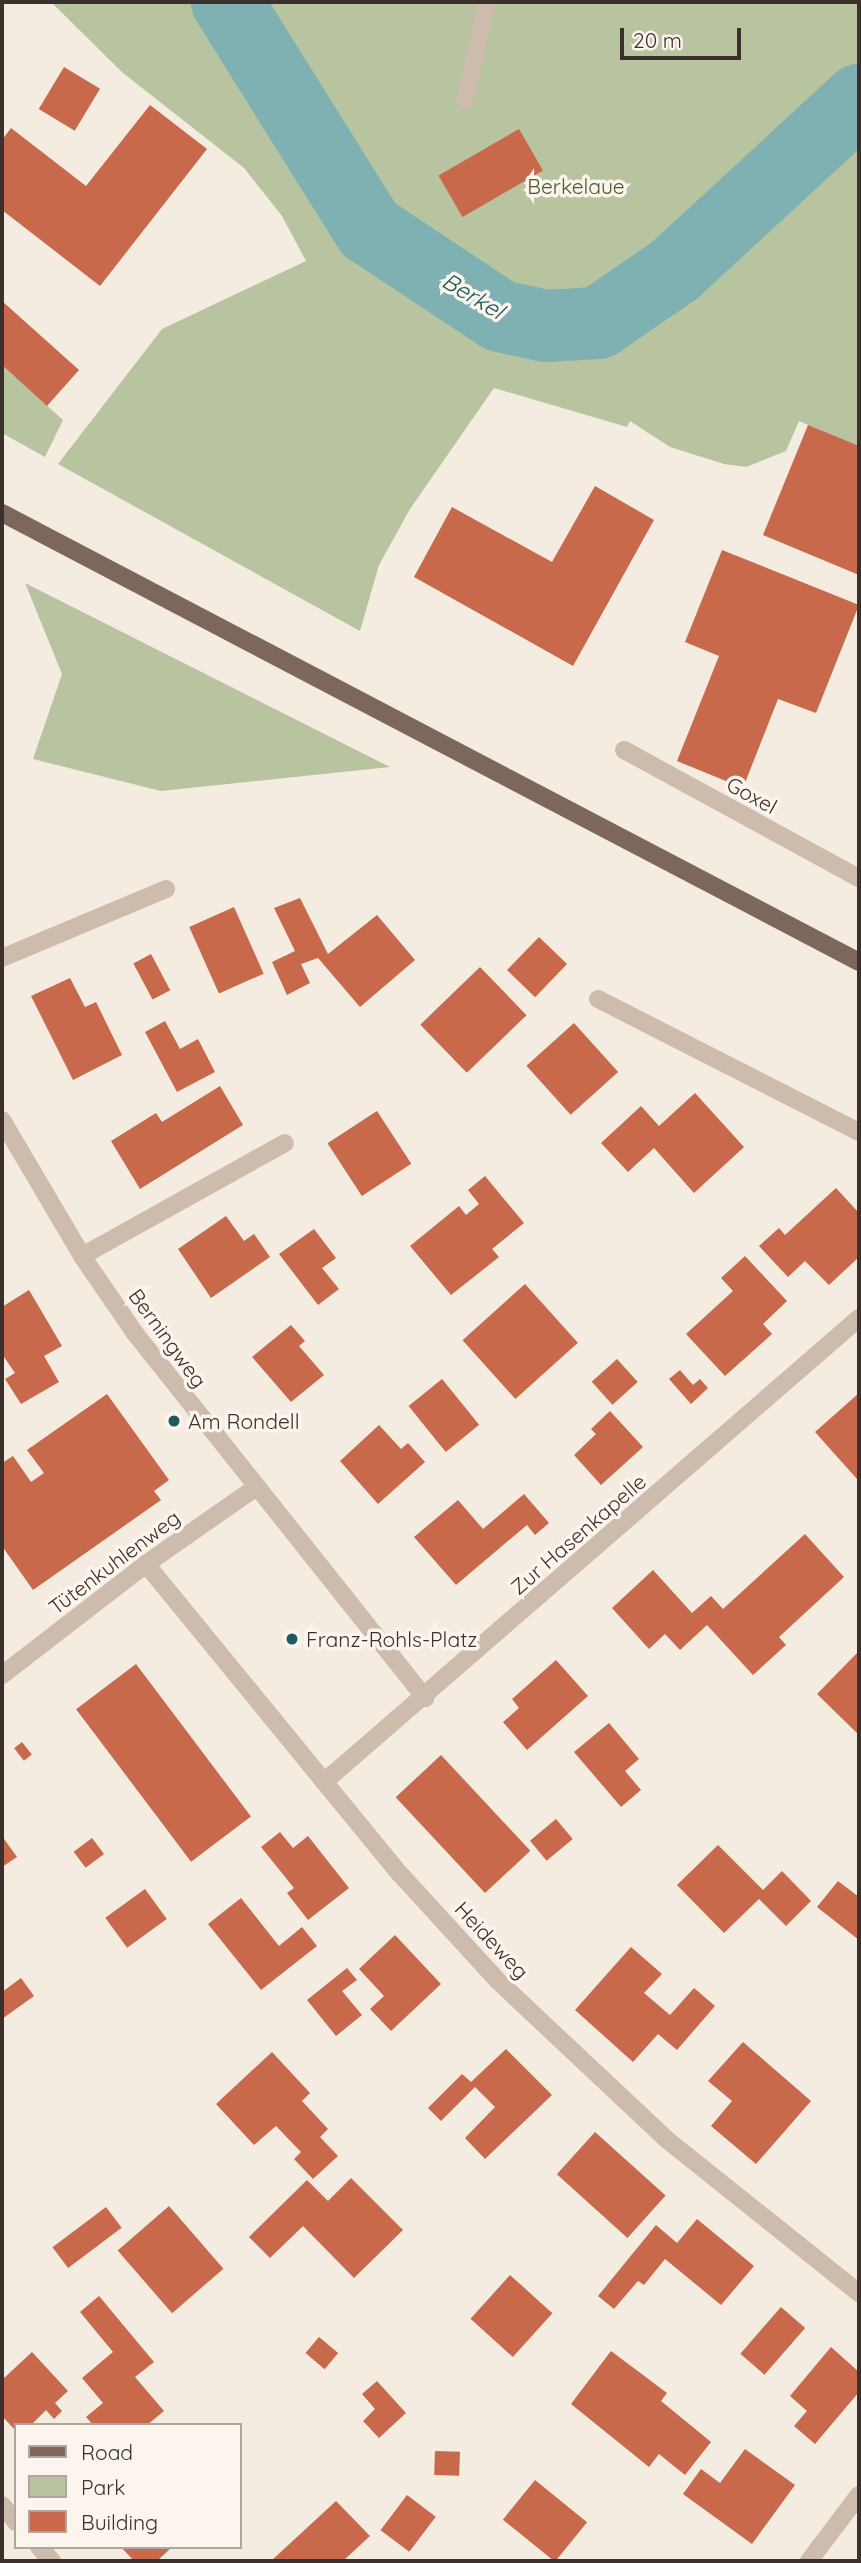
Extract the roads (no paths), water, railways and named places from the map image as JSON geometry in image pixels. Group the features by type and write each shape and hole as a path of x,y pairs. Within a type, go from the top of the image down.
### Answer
{"main road":[{"path":"2,513 859,962"}],"street":[{"path":"465,100 487,2"},
{"name":"Goxel","path":"624,750 859,878"},
{"path":"2,958 166,890"},
{"path":"598,999 859,1132"},
{"name":"Berningweg","path":"2,1119 82,1256 187,1404 425,1698"},
{"path":"82,1256 285,1143"},
{"name":"Zur Hasenkapelle","path":"324,1782 425,1698 859,1318"},
{"name":"Tütenkuhlenweg","path":"2,1675 146,1564 255,1488"},
{"name":"Heideweg","path":"146,1564 324,1782 498,1981 609,2089 724,2189 859,2293"},
{"path":"809,2561 859,2495"},
{"path":"2,2505 14,2520"}],"waterway":[{"name":"Berkel","path":"227,2 369,229 500,316 546,326 598,323 675,270 859,100"}],"place":[{"name":"Am Rondell","path":"174,1421"},
{"name":"Franz-Rohls-Platz","path":"292,1639"}],"park label":[{"name":"Berkelaue","path":"576,186"}]}
